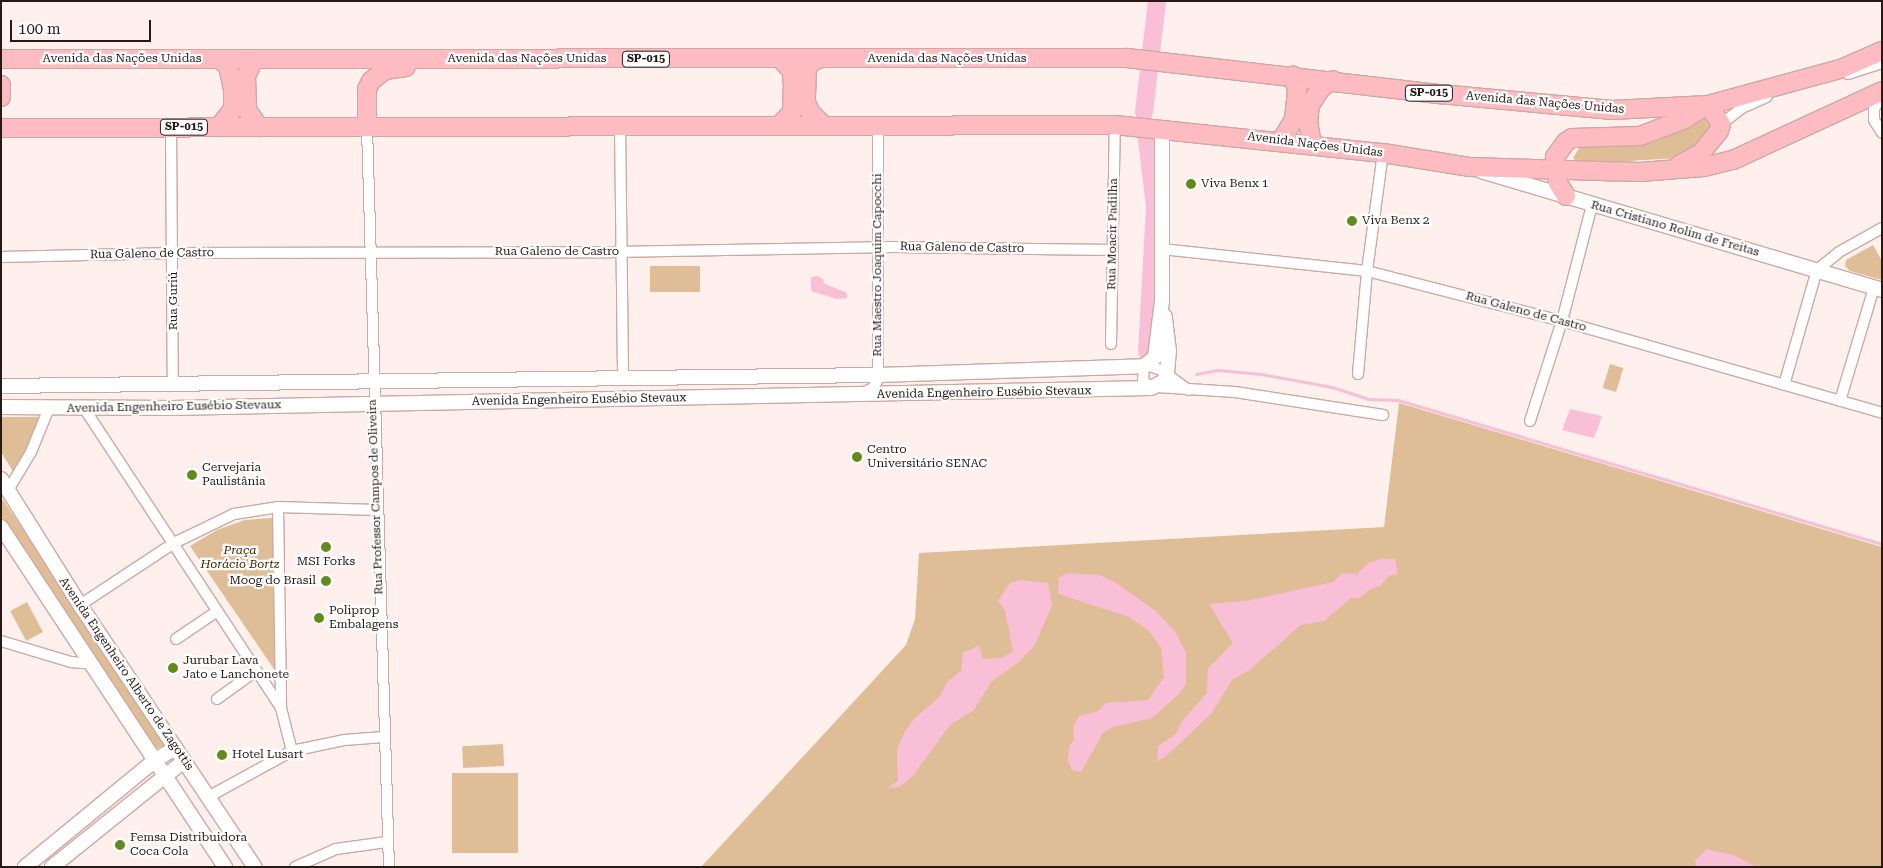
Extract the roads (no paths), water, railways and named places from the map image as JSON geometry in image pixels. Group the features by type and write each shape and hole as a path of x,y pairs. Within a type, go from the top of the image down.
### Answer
{"highway":[{"name":"Avenida das Nações Unidas","path":"1,59 1127,58 1333,80 1440,94 1612,110 1708,105 1843,68 1882,51"},
{"path":"780,125 792,112 793,87 792,71 781,58"},
{"path":"822,58 813,61 807,68 806,102 810,112 823,125"},
{"path":"219,59 228,66 234,90 233,109 219,127"},
{"path":"254,59 246,76 247,110 259,127"},
{"path":"367,128 367,89 379,73 395,68 458,64 468,59"},
{"path":"1281,141 1294,119 1297,90 1294,76"},
{"path":"1312,144 1308,122 1310,105 1322,88 1333,80"},
{"path":"1,85 1,97"},
{"name":"SP-015","path":"1469,167 1556,172 1667,170 1733,160 1882,91"},
{"path":"1566,196 1556,172 1557,152 1572,138 1640,136 1686,119 1708,105 1720,124 1712,143 1701,154 1667,170"},
{"name":"SP-015","path":"1,128 367,128 878,124 1120,125 1157,128"},
{"name":"Avenida Nações Unidas","path":"1157,128 1312,144 1469,167"}],"main road":[{"path":"1146,366 1155,357 1162,301 1162,249 1157,128"},
{"name":"Rua Cristiano Rolim de Freitas","path":"1469,167 1878,289"},
{"path":"1154,388 1164,381 1167,373 1168,330 1162,301"},
{"name":"Avenida Engenheiro Eusébio Stevaux","path":"1,386 878,375 1146,366"},
{"path":"442,403 454,384 468,380"},
{"path":"156,408 170,396 173,385"},
{"name":"Avenida Engenheiro Eusébio Stevaux","path":"1,407 156,408 1154,388"},
{"name":"Avenida Engenheiro Alberto de Zagottis","path":"1,479 7,492 80,605 255,867"},
{"name":"Avenida Engenheiro Alberto de Zagottis","path":"1,528 225,867"},
{"path":"25,867 154,761 175,748"},
{"path":"52,867 184,761"},
{"path":"123,786 134,794 132,802"}],"street":[{"path":"1720,124 1754,102 1882,63"},
{"path":"1882,95 1874,109 1874,120 1882,133"},
{"name":"Rua Maestro Joaquim Capocchi","path":"859,395 873,388 878,375 878,124"},
{"path":"620,125 623,378"},
{"name":"Rua Moacir Padilha","path":"1111,344 1112,250 1120,125"},
{"name":"Rua Guriú","path":"171,127 174,253 173,385"},
{"name":"Rua Professor Campos de Oliveira","path":"367,128 369,252 389,867"},
{"path":"1358,374 1367,271 1382,153"},
{"path":"1530,421 1562,320 1592,205"},
{"path":"1784,385 1817,270 1839,252 1882,228"},
{"name":"Rua Galeno de Castro","path":"1,258 174,253 622,252 877,248 1112,250"},
{"name":"Rua Galeno de Castro","path":"1162,249 1367,271 1562,320 1882,413"},
{"path":"1840,401 1878,289"},
{"path":"1146,366 1143,380 1154,388"},
{"name":"Avenida Engenheiro Eusébio Stevaux","path":"1146,366 1167,373 1190,390"},
{"name":"Avenida Engenheiro Eusébio Stevaux","path":"1154,388 1235,392 1383,415"},
{"path":"7,492 31,452 49,408"},
{"path":"84,408 174,543 216,612 282,708"},
{"path":"80,605 174,543 234,514 278,507 377,510"},
{"path":"278,507 282,708 292,751"},
{"path":"176,638 216,612"},
{"path":"1,641 71,662 92,664"},
{"path":"217,699 256,671"},
{"path":"208,797 292,751 344,740 384,737"},
{"path":"295,867 336,849 387,842"}],"waterway":[{"path":"1144,112 1157,1"},
{"path":"1147,141 1155,206 1147,352"},
{"path":"1196,374 1217,370 1261,374 1332,387 1368,399 1398,400 1882,544"}],"place":[{"name":"Viva Benx 1","path":"1191,184"},
{"name":"Viva Benx 2","path":"1352,221"},
{"name":"Centro Universitário SENAC","path":"857,457"},
{"name":"Cervejaria Paulistânia","path":"192,475"},
{"name":"MSI Forks","path":"326,547"},
{"name":"Moog do Brasil","path":"326,581"},
{"name":"Poliprop Embalagens","path":"319,618"},
{"name":"Jurubar Lava Jato e Lanchonete","path":"173,668"},
{"name":"Hotel Lusart","path":"222,755"},
{"name":"Femsa Distribuidora Coca Cola","path":"120,845"}],"park label":[{"name":"Praça Horácio Bortz","path":"240,558"}]}
